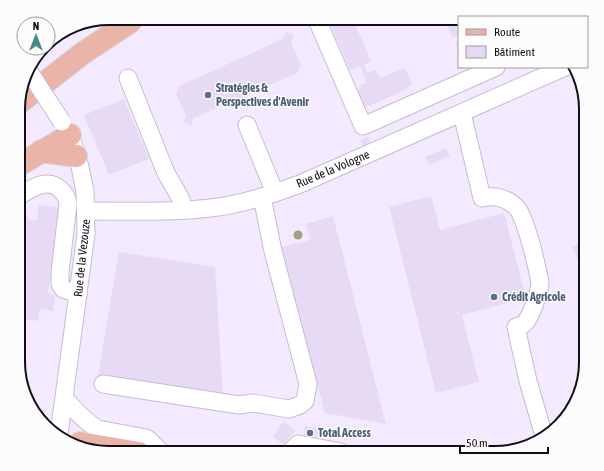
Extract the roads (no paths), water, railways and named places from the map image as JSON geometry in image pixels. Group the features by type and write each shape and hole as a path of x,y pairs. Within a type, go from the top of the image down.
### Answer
{"main road":[{"path":"26,97 83,53 125,25"},
{"path":"25,161 41,152 66,128"},
{"path":"41,152 76,156"}],"street":[{"path":"319,25 363,126 494,68"},
{"name":"Rue de la Vologne","path":"86,211 183,209 218,206 269,195 300,184 563,68"},
{"name":"Rue de la Vezouze","path":"32,76 66,128 83,177 85,191 86,234 60,430"},
{"path":"128,78 166,173 181,199 183,209"},
{"path":"462,113 482,198 488,196 498,197 517,207 522,216 531,243 540,282 539,293 527,320 524,324 516,327 528,381 543,431"},
{"path":"104,384 239,405 253,404 289,409 300,405 305,401 308,384 273,251 269,195 247,125"},
{"path":"25,193 38,185 46,184 58,188 67,197 68,204 60,284 63,288 78,294"},
{"path":"64,398 94,427 146,438 155,446"},
{"path":"296,446 298,444 309,446"}],"place":[{"name":"Stratégies & Perspectives d'Avenir","path":"208,95"},
{"name":"Crédit Agricole","path":"494,297"},
{"name":"Total Access","path":"310,433"}]}
